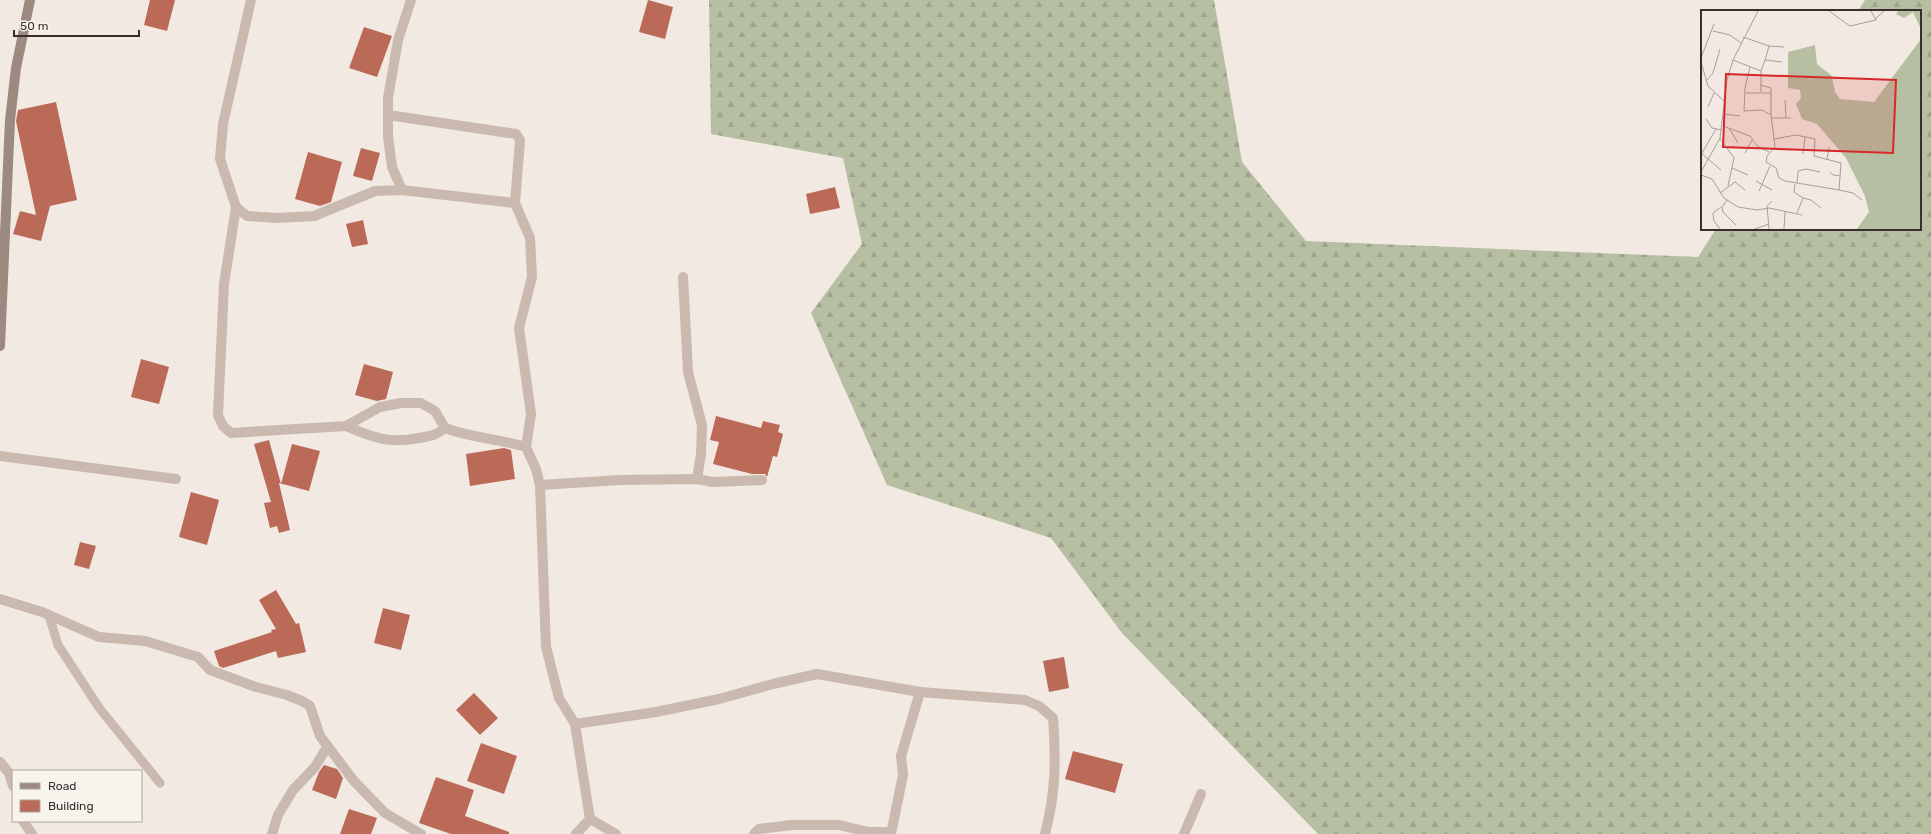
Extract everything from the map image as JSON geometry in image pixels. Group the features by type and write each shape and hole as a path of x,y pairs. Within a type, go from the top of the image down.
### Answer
{"street":[{"path":"0,346 10,120 16,68 30,0"},
{"path":"251,0 224,124 220,159 236,207 224,284 218,415 223,426 232,433 346,426 380,407 401,403 421,403 435,411 445,428 480,438 502,440 526,447"},
{"path":"402,190 392,167 388,136 388,98 398,40 411,0"},
{"path":"388,115 516,134 520,140 515,203 530,238 532,277 520,328 531,414 526,447 536,469 540,485 546,647 559,698 575,724 590,819"},
{"path":"236,207 247,216 277,218 314,216 375,191 402,190 515,203"},
{"path":"682,276 688,372 702,425 701,454 697,479"},
{"path":"346,426 374,438 399,442 437,435 445,428"},
{"path":"0,456 176,479"},
{"path":"540,485 620,480 697,479 713,482 762,480"},
{"path":"0,599 49,616 99,637 145,641 198,657 210,670 256,687 287,695 302,701 310,706 320,736 354,781 385,813 421,834"},
{"path":"575,724 656,712 695,704 817,674 920,692 1025,700 1039,706 1053,718 1056,759 1053,803 1045,834"},
{"path":"754,834 759,830 792,825 839,825 869,832 891,833 903,775 901,756 920,692"},
{"path":"272,834 278,815 293,790 315,767 328,747"},
{"path":"0,762 9,773 12,783"},
{"path":"1184,834 1201,794"},
{"path":"576,834 590,819"},
{"path":"590,819 616,834"},
{"path":"24,822 32,834"}],"lane":[{"path":"49,616 58,644 100,709 160,782"}],"green space":[{"path":"709,0 1214,0 1242,162 1306,241 1698,257 1715,230 1921,230 1921,10 1859,10 1865,0 1931,0 1931,834 1318,834 1122,633 1051,538 887,485 811,313 862,244 843,158 711,134"}],"building":[{"path":"150,0 175,0 167,31 144,25"},
{"path":"648,0 673,7 665,39 639,32"},
{"path":"364,27 392,36 377,77 349,68"},
{"path":"56,102 77,200 50,206 41,241 13,234 20,211 36,215 16,121 18,110"},
{"path":"361,148 380,153 372,181 353,176"},
{"path":"308,152 342,162 331,202 320,206 295,199"},
{"path":"835,187 840,208 810,214 806,194"},
{"path":"363,220 368,244 352,247 346,224"},
{"path":"141,359 169,367 159,404 131,397"},
{"path":"364,364 393,372 386,399 377,401 355,395"},
{"path":"716,416 761,428 763,421 780,425 778,432 783,434 777,457 773,456 767,477 765,474 752,474 713,464 719,442 710,440"},
{"path":"269,440 281,483 279,483 290,530 279,533 277,526 270,528 264,503 271,502 254,444"},
{"path":"292,444 320,451 309,491 281,484"},
{"path":"504,448 511,450 515,479 470,486 466,454"},
{"path":"191,492 219,500 207,545 179,537"},
{"path":"80,542 96,546 89,569 74,565"},
{"path":"276,590 296,624 299,623 306,652 278,658 276,651 223,668 219,666 214,651 272,632 271,630 276,629 259,600"},
{"path":"383,608 410,615 401,650 374,643"},
{"path":"1064,657 1069,688 1049,692 1043,661"},
{"path":"474,693 498,718 480,735 456,710"},
{"path":"481,743 517,756 504,794 467,781"},
{"path":"1073,751 1123,764 1115,793 1065,779"},
{"path":"324,765 337,769 343,778 336,799 312,790 319,772"},
{"path":"436,777 474,790 465,816 509,832 509,834 451,834 419,823"},
{"path":"349,809 377,818 371,834 340,834"}]}
